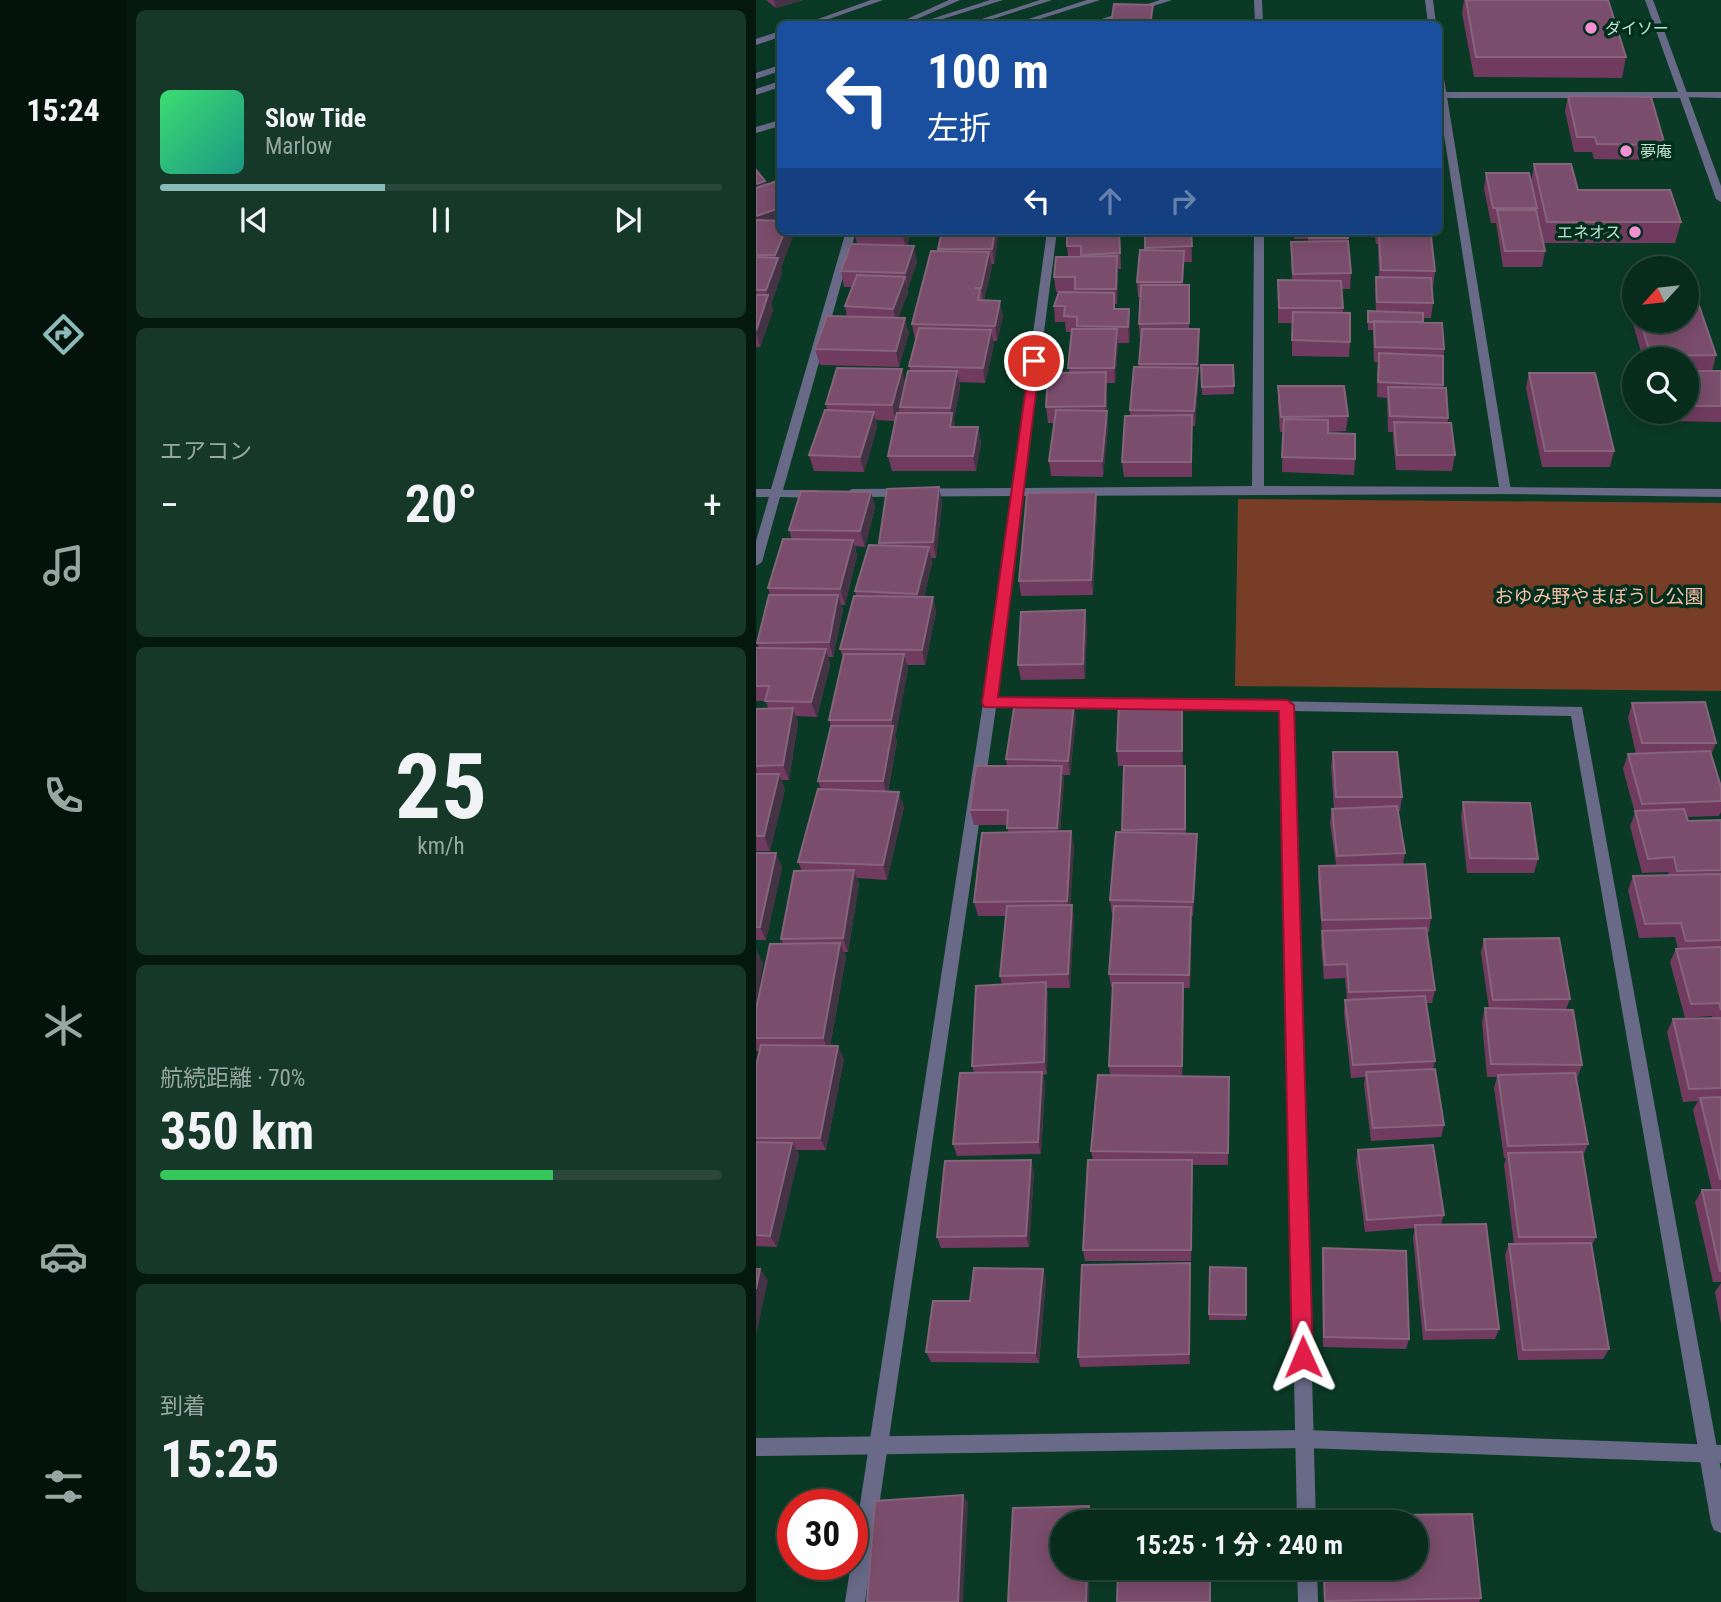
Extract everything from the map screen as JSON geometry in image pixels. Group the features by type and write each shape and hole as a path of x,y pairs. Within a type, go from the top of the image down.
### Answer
{"street":[{"path":"838,0 851,10"},
{"path":"817,21 879,0"},
{"path":"907,21 956,0"},
{"path":"930,21 999,0"},
{"path":"980,21 1048,0"},
{"path":"1027,21 1096,0"},
{"path":"1100,21 1168,0"},
{"path":"1258,0 1259,21"},
{"path":"1429,0 1432,21"},
{"path":"1649,0 1721,199"},
{"path":"756,42 777,35"},
{"path":"756,76 777,69"},
{"path":"760,91 777,87"},
{"path":"1442,95 1721,95"},
{"path":"1442,101 1505,491"},
{"path":"756,130 777,126"},
{"path":"756,562 850,235"},
{"path":"855,1602 990,703 1051,235"},
{"path":"1258,490 1259,235"},
{"path":"842,493 1258,490 1721,493"},
{"path":"756,493 829,494"},
{"path":"990,703 1577,711 1715,1454 1721,1523"},
{"path":"1287,705 1306,1510"},
{"path":"756,1447 1305,1439 1715,1454"},
{"path":"1307,1580 1308,1602"}],"green space":[{"name":"おゆみ野やまぼうし公園","path":"1238,499 1721,503 1721,691 1235,686"}],"building":[{"path":"1466,0 1608,0 1626,57 1476,57"},
{"path":"1114,4 1153,5 1150,21 1111,21"},
{"path":"1568,96 1651,97 1665,145 1597,144 1595,137 1577,137"},
{"path":"1534,164 1571,164 1578,190 1670,190 1681,222 1547,222"},
{"path":"756,170 765,181 756,184"},
{"path":"1486,173 1529,173 1537,208 1493,208"},
{"path":"777,181 777,209 756,216 756,188"},
{"path":"1497,210 1536,210 1545,251 1505,251"},
{"path":"756,220 777,221 777,235 783,235 775,255 756,255"},
{"path":"941,235 994,235 992,249 938,249"},
{"path":"1067,235 1119,235 1120,253 1081,255 1081,246 1067,246"},
{"path":"1145,235 1191,235 1192,246 1145,248"},
{"path":"1309,235 1348,235 1348,238 1309,238"},
{"path":"1379,236 1431,236 1435,271 1381,270"},
{"path":"1348,241 1351,273 1293,274 1291,242"},
{"path":"851,244 914,246 905,273 841,271"},
{"path":"1140,250 1184,251 1182,282 1137,282"},
{"path":"931,251 989,252 981,288 975,288 980,289 978,300 1000,301 995,326 912,324"},
{"path":"1117,256 1116,289 1075,289 1075,277 1054,277 1056,257"},
{"path":"756,257 778,258 766,290 756,290"},
{"path":"857,275 905,277 893,309 845,306"},
{"path":"1376,277 1431,278 1433,303 1377,302"},
{"path":"1278,280 1341,281 1343,308 1279,308"},
{"path":"1141,285 1189,285 1189,323 1139,324"},
{"path":"1059,292 1114,293 1114,309 1129,309 1128,327 1077,326 1077,317 1064,316 1065,306 1054,306"},
{"path":"756,295 768,295 756,331"},
{"path":"1699,306 1716,355 1699,355 1699,347 1648,347 1644,333 1699,333"},
{"path":"1368,311 1423,313 1423,322 1368,322"},
{"path":"1293,312 1350,313 1350,342 1292,340"},
{"path":"827,316 905,318 896,351 815,349"},
{"path":"1374,321 1442,323 1444,349 1375,347"},
{"path":"919,328 991,330 983,368 909,366"},
{"path":"1072,329 1117,329 1114,368 1068,368"},
{"path":"1142,329 1199,329 1197,364 1139,364"},
{"path":"1379,353 1443,356 1443,385 1378,382"},
{"path":"1201,365 1233,365 1234,386 1202,387"},
{"path":"1134,367 1198,368 1194,411 1130,410"},
{"path":"837,368 902,369 892,405 826,404"},
{"path":"908,371 957,371 950,408 900,407"},
{"path":"1699,371 1721,371 1721,406 1699,406"},
{"path":"1106,372 1105,406 1046,407 1048,373"},
{"path":"1529,373 1595,373 1614,451 1545,451"},
{"path":"1278,386 1344,386 1348,416 1281,417"},
{"path":"1388,387 1446,388 1448,418 1390,416"},
{"path":"825,410 874,412 860,457 809,455"},
{"path":"1056,410 1107,411 1102,461 1049,461"},
{"path":"897,413 952,413 950,427 978,427 973,456 888,456"},
{"path":"1192,415 1191,462 1122,462 1125,416"},
{"path":"1284,419 1328,420 1328,433 1355,434 1355,459 1282,457"},
{"path":"1394,422 1451,423 1455,455 1397,455"},
{"path":"939,487 933,542 879,543 887,489"},
{"path":"801,491 871,492 860,531 789,530"},
{"path":"1096,492 1091,580 1019,581 1027,493"},
{"path":"783,539 853,540 840,589 768,588"},
{"path":"869,545 929,547 917,594 855,591"},
{"path":"769,595 838,595 829,642 757,643"},
{"path":"854,596 933,597 922,650 840,649"},
{"path":"1085,610 1083,664 1018,665 1021,612"},
{"path":"756,648 826,649 811,702 765,701 769,686 756,686"},
{"path":"844,654 904,654 891,720 829,720"},
{"path":"1119,701 1182,701 1182,751 1117,751"},
{"path":"1015,702 1074,703 1068,761 1006,759"},
{"path":"1705,702 1716,743 1642,743 1632,703"},
{"path":"793,708 783,765 756,766 756,709"},
{"path":"831,726 893,726 883,781 818,781"},
{"path":"1710,751 1721,787 1721,801 1642,804 1628,754"},
{"path":"1333,752 1397,752 1402,797 1336,797"},
{"path":"976,766 1062,766 1057,828 1007,828 1008,810 970,810"},
{"path":"1124,766 1185,766 1185,829 1122,830"},
{"path":"756,774 779,774 764,836 756,836"},
{"path":"818,789 899,792 883,865 798,862"},
{"path":"1463,802 1530,803 1538,859 1470,858"},
{"path":"1397,806 1405,853 1337,856 1332,809"},
{"path":"1684,809 1688,821 1721,820 1721,870 1677,871 1674,857 1648,859 1635,811"},
{"path":"1071,831 1067,901 974,902 982,833"},
{"path":"1116,832 1197,834 1193,902 1110,900"},
{"path":"756,853 776,853 760,927 756,927"},
{"path":"1425,864 1431,918 1322,920 1319,866"},
{"path":"854,870 843,938 781,939 794,871"},
{"path":"1721,874 1721,940 1686,941 1681,923 1645,924 1633,876"},
{"path":"1072,905 1068,974 1000,976 1007,906"},
{"path":"1114,906 1191,907 1189,975 1109,974"},
{"path":"1426,928 1435,990 1349,992 1347,964 1325,965 1322,931"},
{"path":"1559,938 1570,999 1493,1000 1484,939"},
{"path":"840,943 823,1038 756,1038 756,1009 770,944"},
{"path":"1721,947 1721,1010 1719,1003 1691,1004 1676,949"},
{"path":"1046,982 1044,1062 972,1066 976,986"},
{"path":"1113,983 1183,983 1182,1066 1109,1066"},
{"path":"1425,996 1435,1061 1353,1065 1345,1000"},
{"path":"1485,1008 1573,1010 1582,1065 1491,1064"},
{"path":"1721,1018 1721,1088 1689,1089 1673,1019"},
{"path":"761,1045 838,1046 820,1138 756,1138 756,1066"},
{"path":"1435,1069 1444,1125 1373,1128 1366,1072"},
{"path":"1042,1072 1038,1142 953,1144 960,1073"},
{"path":"1575,1073 1588,1144 1508,1146 1498,1075"},
{"path":"1098,1075 1229,1077 1228,1153 1091,1151"},
{"path":"1721,1097 1721,1179 1720,1179 1700,1098"},
{"path":"756,1142 792,1143 770,1236 756,1235"},
{"path":"1433,1145 1444,1215 1367,1220 1358,1150"},
{"path":"1582,1152 1596,1237 1519,1237 1508,1153"},
{"path":"1031,1160 1026,1236 937,1237 945,1161"},
{"path":"1088,1160 1192,1160 1191,1250 1083,1250"},
{"path":"1702,1190 1721,1190 1721,1271 1720,1271"},
{"path":"1486,1224 1499,1329 1426,1330 1415,1225"},
{"path":"1591,1243 1609,1349 1523,1350 1509,1244"},
{"path":"1323,1248 1406,1251 1409,1339 1324,1337"},
{"path":"1190,1263 1189,1354 1078,1357 1082,1265"},
{"path":"1210,1267 1246,1268 1246,1315 1209,1314"},
{"path":"974,1268 1043,1269 1035,1353 926,1352 933,1301 970,1301"},
{"path":"756,1269 760,1269 756,1289"},
{"path":"963,1495 958,1602 867,1602 875,1501"},
{"path":"1089,1506 1089,1510 1050,1510 1050,1580 1087,1580 1086,1602 1008,1602 1013,1508"},
{"path":"1472,1514 1481,1598 1325,1601 1324,1580 1428,1580 1428,1515"},
{"path":"1118,1580 1210,1580 1210,1602 1117,1602"}],"place":[{"name":"ダイソー","path":"1591,28"},
{"name":"夢庵","path":"1626,151"},
{"name":"エネオス","path":"1635,232"}],"route":[{"path":"1034,361 990,703 1287,705 1303,1357"}]}
